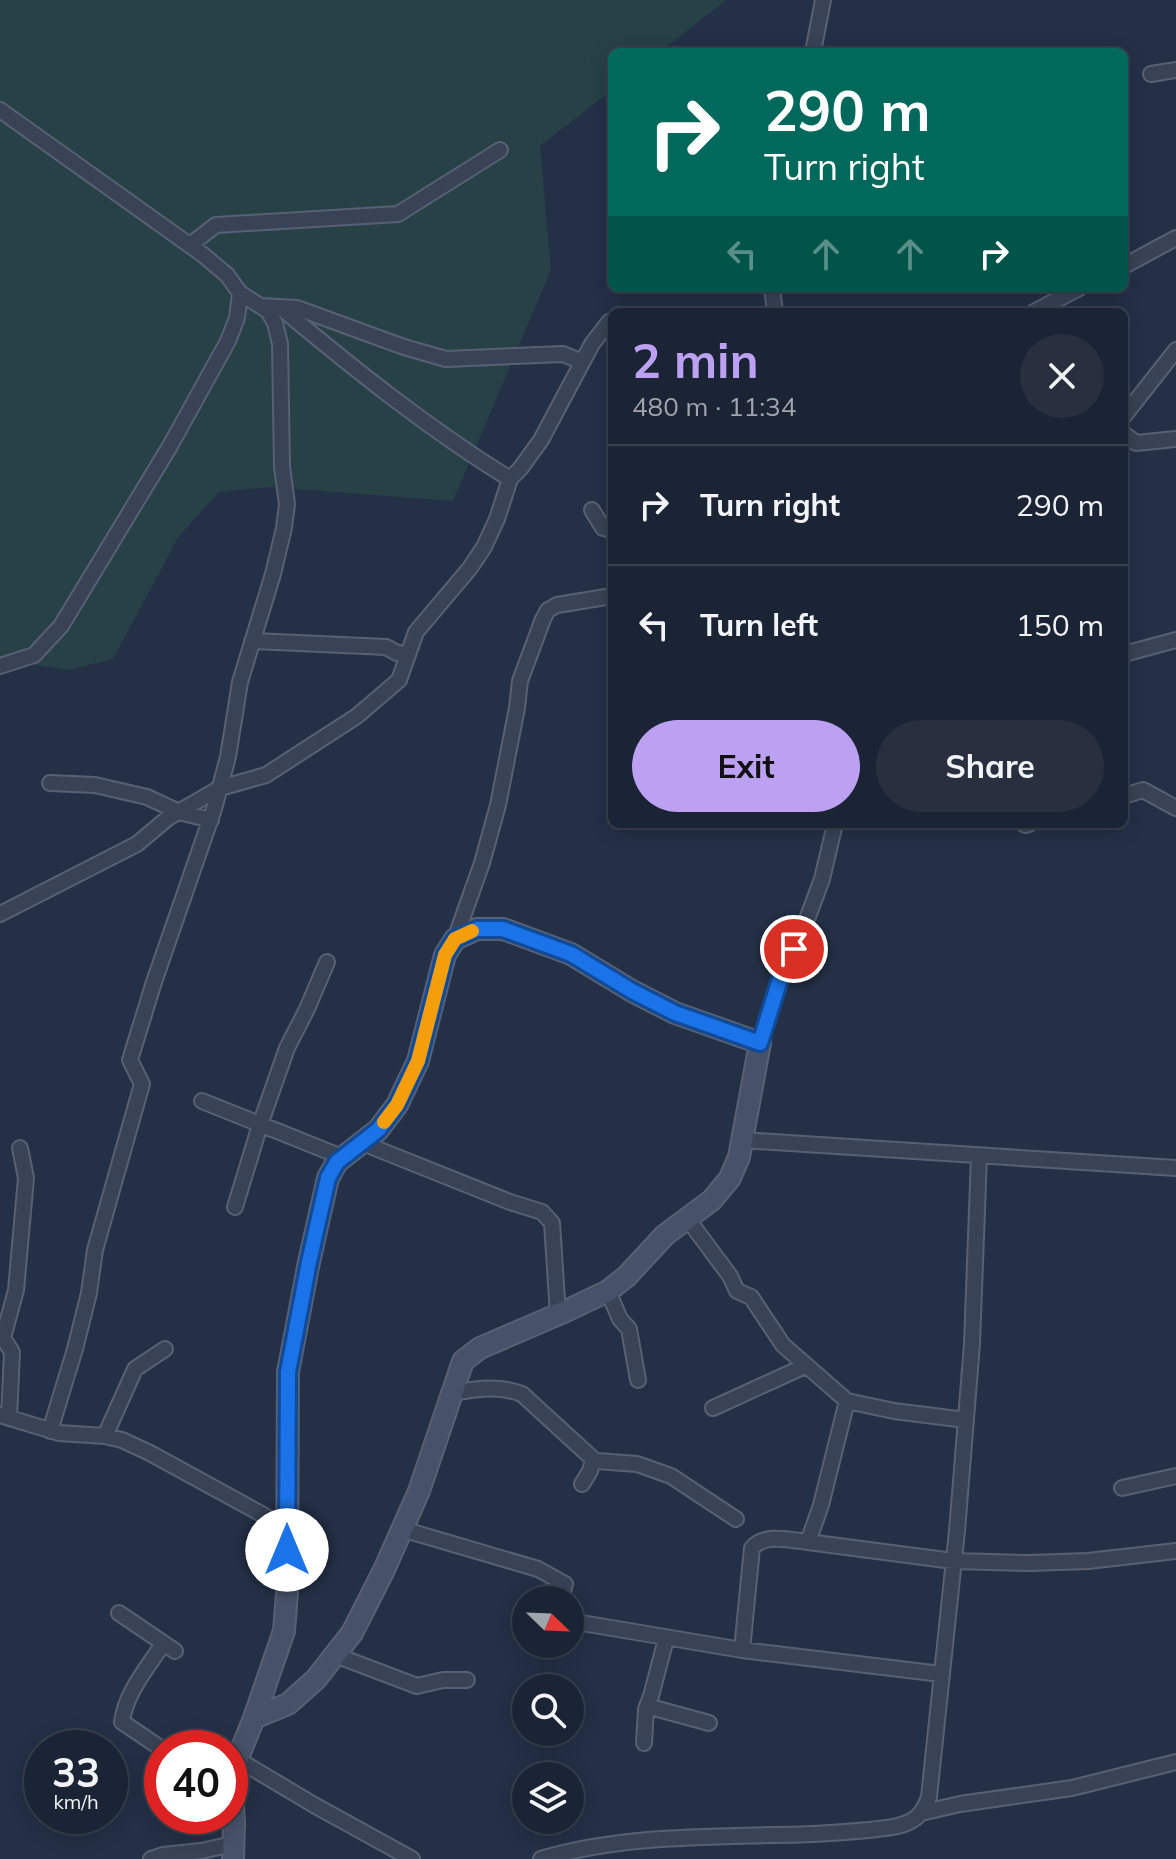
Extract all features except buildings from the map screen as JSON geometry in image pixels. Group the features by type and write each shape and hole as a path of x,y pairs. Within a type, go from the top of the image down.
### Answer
{"street":[{"path":"814,48 823,0"},
{"path":"1151,74 1176,70"},
{"path":"0,110 190,245 227,275 240,293 268,311 275,323 280,344 282,467 287,504 273,574 240,682 228,757 211,820 130,1060 142,1084 95,1250 89,1293 75,1349 50,1431"},
{"path":"190,245 216,225 398,214 500,150"},
{"path":"1128,264 1176,238"},
{"path":"1042,308 1072,292"},
{"path":"0,666 34,655 61,626 170,446 228,341 237,318 240,293"},
{"path":"260,306 297,308 446,359 563,354 582,362"},
{"path":"281,308 459,448 510,479"},
{"path":"0,914 137,844 179,812 220,788 266,775 357,716 399,680 416,632 484,547 510,479 541,440 592,344 608,323"},
{"path":"1128,411 1176,350"},
{"path":"1128,437 1136,443 1176,439"},
{"path":"592,510 603,528 608,529"},
{"path":"248,1732 284,1631 287,1593 288,1372 328,1178 342,1157 378,1130 397,1105 418,1061 445,955 455,939 482,863 498,805 520,681 543,619 548,610 557,605 608,597"},
{"path":"1128,653 1176,640"},
{"path":"252,641 386,647 408,654"},
{"path":"50,783 95,785 147,797 179,812 211,820"},
{"path":"1128,795 1143,790 1176,808"},
{"path":"254,1718 288,1704 316,1679 352,1633 419,1491 463,1361 480,1348 608,1291 627,1276 665,1235 712,1200 730,1178 739,1157 760,1043 781,976 822,879 834,828"},
{"path":"455,939 477,929 503,929 571,954 675,1013 760,1043"},
{"path":"235,1207 287,1048 327,962"},
{"path":"202,1101 342,1157"},
{"path":"742,1140 1176,1168"},
{"path":"360,1142 542,1212 552,1223 558,1315"},
{"path":"20,1148 26,1178 16,1290 3,1338 12,1352 4,1416 59,1433 122,1440 287,1528"},
{"path":"541,1859 631,1841 827,1834 894,1827 911,1821 921,1813 929,1797 966,1420 979,1156"},
{"path":"687,1218 730,1276 737,1291 751,1297 783,1345 847,1401 894,1411 966,1420"},
{"path":"608,1291 620,1319 629,1329 638,1380"},
{"path":"105,1436 135,1369 165,1349"},
{"path":"713,1408 805,1366"},
{"path":"452,1393 490,1387 522,1394 593,1459 637,1464 671,1476 736,1519"},
{"path":"808,1542 821,1505 847,1401"},
{"path":"582,1484 593,1459"},
{"path":"1122,1488 1176,1476"},
{"path":"402,1529 538,1569 564,1586"},
{"path":"742,1650 752,1548 757,1541 808,1542 953,1561 1029,1563 1088,1561 1176,1551"},
{"path":"119,1613 169,1648 139,1680 123,1710 122,1722 144,1737"},
{"path":"584,1624 742,1650 941,1674"},
{"path":"644,1743 647,1706 666,1639"},
{"path":"335,1655 417,1686 443,1680 467,1680"},
{"path":"647,1706 709,1723"},
{"path":"921,1813 960,1804 1072,1788 1176,1762"},
{"path":"248,1766 412,1859"},
{"path":"151,1859 201,1851 233,1851"}],"green space":[{"path":"0,0 726,0 665,48 608,48 608,93 540,146 551,270 453,501 269,487 219,492 179,536 113,659 69,670 0,660"}],"slow traffic":[{"path":"384,1122 397,1105 418,1061 445,955 455,939 472,931"}],"route":[{"path":"287,1550 288,1372 328,1178 337,1162 378,1130 397,1105 418,1061 445,955 455,939 477,929 503,929 571,954 675,1013 760,1043 781,976 794,949"}]}
